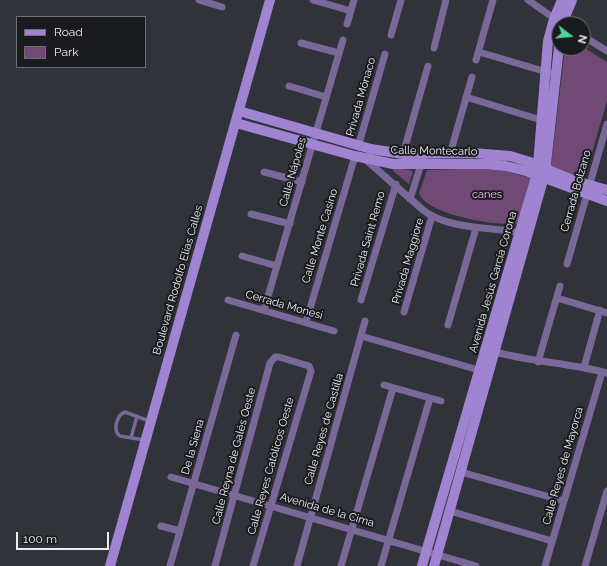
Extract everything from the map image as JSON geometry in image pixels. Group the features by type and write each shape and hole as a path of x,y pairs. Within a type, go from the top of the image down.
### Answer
{"street":[{"path":"201,0 222,7"},
{"name":"Boulevard Rodolfo Elías Calles","path":"110,566 270,0"},
{"path":"313,0 351,11"},
{"path":"347,24 354,0"},
{"path":"391,36 401,0"},
{"path":"434,48 446,0"},
{"path":"476,60 493,0"},
{"path":"528,0 551,16"},
{"name":"Avenida Jesús García Corona","path":"561,16 562,0"},
{"name":"Avenida Jesús García Corona","path":"563,16 572,0"},
{"name":"Avenida Jesús García Corona","path":"434,566 461,472 484,372 495,352 541,172 550,73 548,41 551,36"},
{"name":"Calle Nápoles","path":"264,310 343,40"},
{"path":"591,41 607,51"},
{"path":"301,43 339,53"},
{"path":"479,52 550,73"},
{"name":"Privada Mónaco","path":"360,154 386,54"},
{"name":"Avenida Jesús García Corona","path":"541,172 541,120 550,73 556,56"},
{"path":"403,154 428,66"},
{"path":"450,154 472,77"},
{"path":"289,86 326,97"},
{"path":"466,97 541,120"},
{"name":"Calle Montecarlo","path":"239,111 316,134 360,154 403,154 423,160 487,164 541,172"},
{"name":"Calle Montecarlo","path":"236,123 312,145 360,154 393,164 423,160 450,154 473,153 502,155 588,190 607,200"},
{"name":"Cerrada Bolzano","path":"566,264 607,124"},
{"path":"360,154 396,184 410,199 432,216 476,228 525,234"},
{"name":"Calle Monte Casino","path":"306,322 360,154"},
{"path":"410,199 423,160"},
{"path":"264,172 302,182"},
{"name":"Privada Saint Remo","path":"361,300 396,184"},
{"name":"Calle Montecarlo","path":"588,190 607,190"},
{"path":"251,214 290,224"},
{"name":"Privada Maggiore","path":"404,312 432,216"},
{"path":"448,325 476,228"},
{"name":"Avenida Jesús García Corona","path":"422,566 484,372 525,234"},
{"path":"242,256 277,266"},
{"path":"538,362 560,286"},
{"path":"557,298 604,311 584,367"},
{"name":"Cerrada Monesi","path":"228,300 334,331"},
{"name":"Calle Reyes de Castilla","path":"297,566 365,321"},
{"name":"De la Siena","path":"170,566 236,335"},
{"path":"361,336 484,372"},
{"path":"495,352 538,362 584,367 604,372"},
{"name":"Calle Reyna de Galés Oeste","path":"215,566 236,495 270,363 275,357 279,357"},
{"name":"Calle Reyes Católicos Oeste","path":"253,566 311,371 309,366 279,357"},
{"name":"Calle Reyes de Mayorca","path":"545,566 604,372"},
{"path":"384,385 441,401"},
{"path":"341,566 393,388"},
{"path":"381,566 430,398"},
{"path":"461,472 564,501"},
{"name":"Avenida de la Cima","path":"171,477 271,505 352,530 388,539 476,566"},
{"path":"585,566 607,491"},
{"path":"450,511 552,541"},
{"path":"161,526 180,531"}],"lane":[{"path":"145,440 120,436 115,428 121,413 125,412 150,421"},
{"path":"131,438 137,416"}],"green space":[{"path":"591,52 607,62 607,101 584,180 551,166 564,56 591,56"},
{"path":"394,167 413,171 409,184 393,171"},
{"name":"canes","path":"495,168 530,178 518,224 495,223 463,218 434,207 424,201 419,193 427,170"}]}
